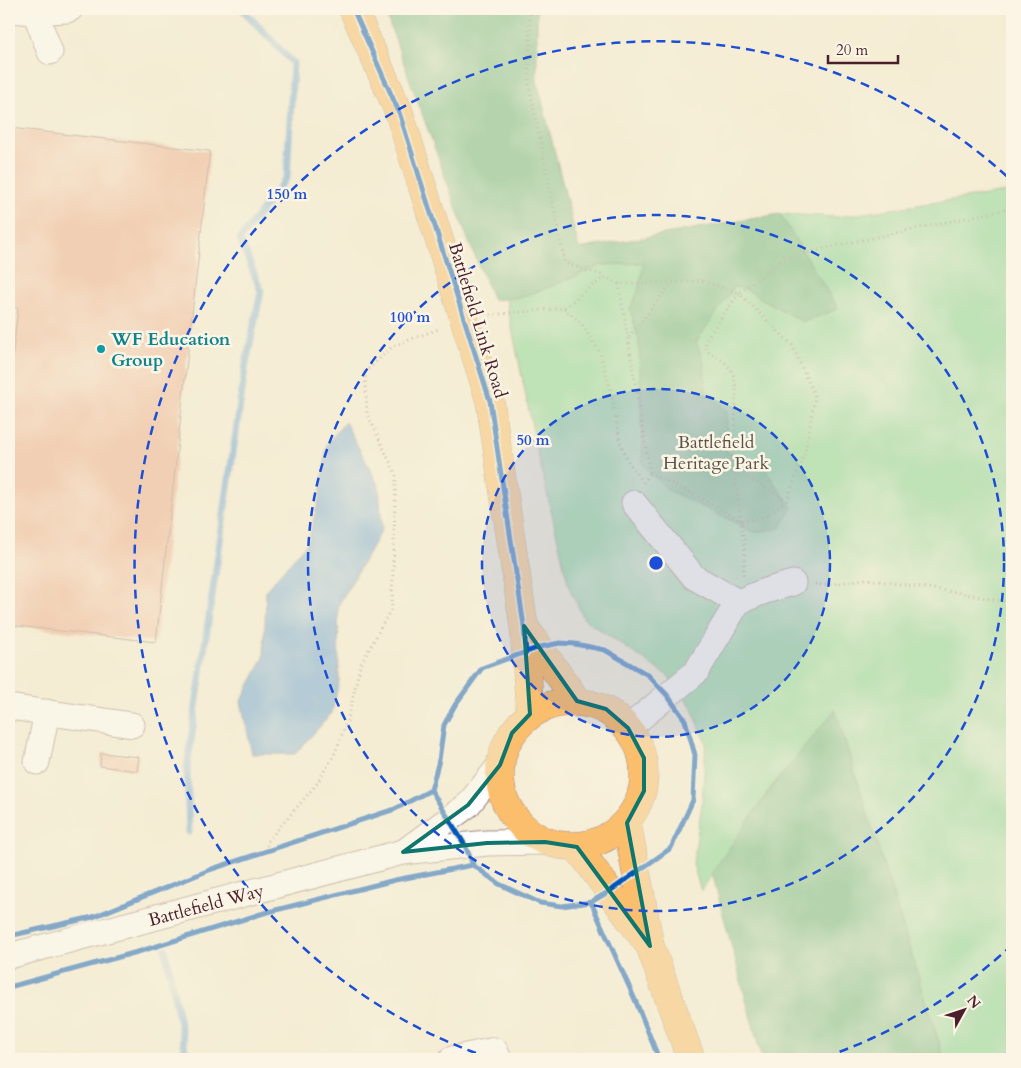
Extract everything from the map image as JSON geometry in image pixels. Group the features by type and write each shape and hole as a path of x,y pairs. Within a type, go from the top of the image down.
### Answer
{"main road":[{"name":"Battlefield Link Road","path":"353,9 399,112 490,401 524,626 530,714"},
{"name":"Battlefield Link Road","path":"524,626 577,701"},
{"path":"577,701 606,709 628,728 644,758 644,791 627,823 608,838 577,847 546,842 524,828 508,807 500,783 500,765 512,733 530,714 553,704 577,701"},
{"path":"627,823 650,946 691,1059"},
{"path":"577,847 650,946"}],"street":[{"path":"9,10 35,12 70,9"},
{"path":"35,12 50,52"},
{"path":"638,493 694,578 738,602"},
{"path":"628,728 696,672 738,602 765,591 793,584"},
{"path":"9,707 132,725"},
{"path":"37,762 47,712"},
{"name":"Battlefield Way","path":"403,852 468,805 500,765"},
{"name":"Battlefield Way","path":"9,956 403,852 487,843 546,842"},
{"path":"452,1059 495,1050 499,1059"}],"path":[{"path":"530,9 529,85 565,263 606,276 619,284 702,281 739,293 792,345 815,397 805,453 787,500 765,517 741,522 701,498 650,474 637,404 619,284"},
{"path":"738,602 745,551 734,470 734,374 721,359 707,351 705,344 709,336 739,293 784,259 835,246 1012,208"},
{"path":"486,315 564,308 606,276"},
{"path":"628,337 672,281"},
{"path":"564,308 582,324 600,353 620,442 638,493"},
{"path":"266,851 268,841 316,785 334,755 348,719 360,666 392,607 396,475 367,413 365,372 393,346 443,328"},
{"path":"734,470 787,500"},
{"path":"793,584 826,585 860,579 956,592 1012,603"},
{"path":"257,854 276,848"}],"highlighted area":[{"path":"524,626 577,701 606,709 628,728 644,758 644,791 627,823 650,946 577,847 545,842 487,843 403,852 468,805 500,765 512,733 530,714"}],"green space":[{"name":"Battlefield Heritage Park","path":"384,9 537,9 537,81 579,249 780,214 838,309 803,322 745,289 734,287 696,342 704,363 706,390 727,412 726,452 761,463 792,508 780,528 754,532 668,490 643,465 639,340 630,309 638,292 644,263 602,265 522,297 493,300 467,237"},
{"name":"Battlefield Heritage Park","path":"1012,191 1012,1059 944,1059 835,711 771,788 701,891 693,864 702,804 706,742 691,706 668,676 584,619 569,587 537,450 506,299 497,271 579,249 780,214 837,217"},
{"path":"835,710 944,1059 762,1059 712,873 771,788"}],"water":[{"path":"345,422 379,486 382,529 338,606 339,681 332,713 295,754 252,754 241,701 264,658 266,590 308,542 321,491 327,444"}],"building":[{"name":"WF Education Group","path":"10,128 210,151 156,642 9,625 9,389 18,308 9,307"},
{"path":"101,753 139,757 137,771 100,766"}],"waterway":[{"path":"189,832 187,768 246,363 261,291 240,239 287,177 293,63 242,9"},
{"path":"165,949 187,1059"}],"cycle path":[{"path":"353,9 399,112 490,401 524,626 526,653"},
{"path":"560,643 605,650 648,675 667,695 685,720 695,755 693,800 671,848 610,891 591,902 562,906 540,903 499,884 473,865 465,845 431,790 439,760 444,725 455,705 482,668 540,647 560,643"},
{"path":"9,936 93,917 212,869 395,809 431,790"},
{"path":"9,987 141,951 264,913 395,880 473,865"},
{"path":"591,902 636,1002 659,1059"}],"place":[{"name":"WF Education Group","path":"101,349"}]}
